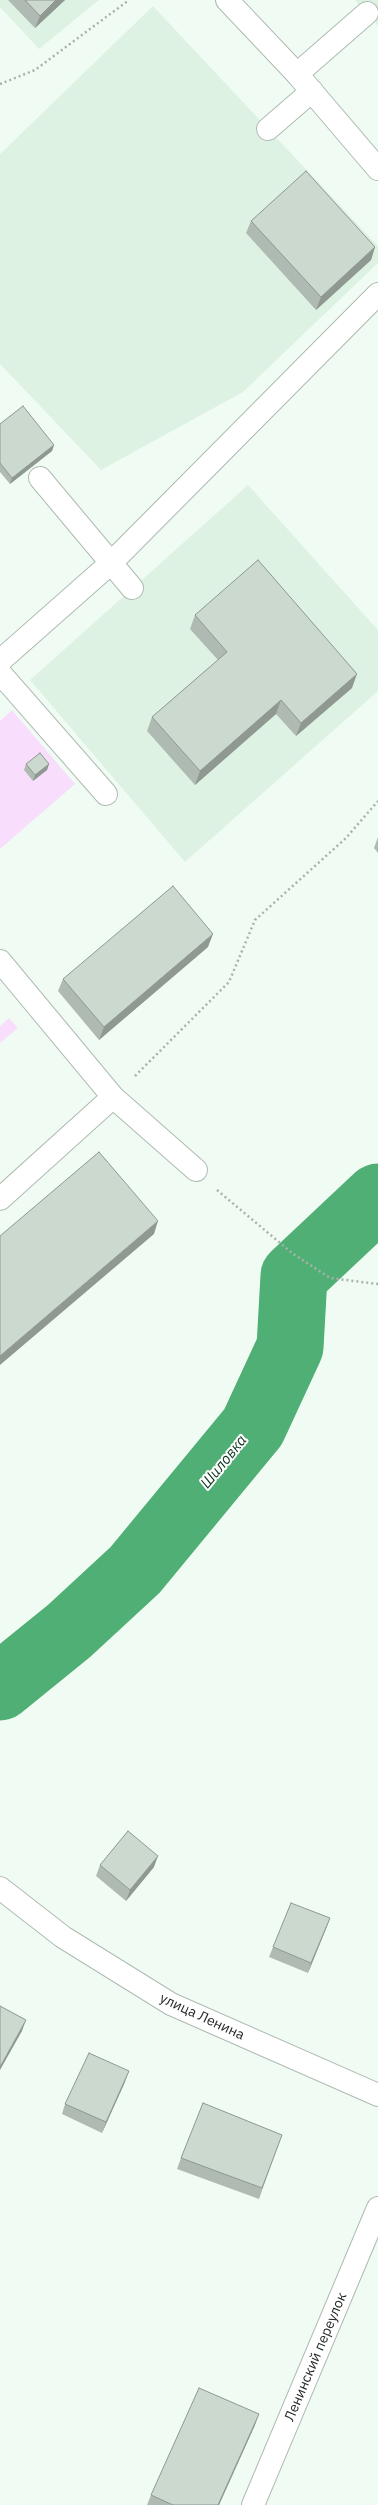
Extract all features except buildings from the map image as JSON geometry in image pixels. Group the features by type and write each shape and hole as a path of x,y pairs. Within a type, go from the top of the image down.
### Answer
{"street":[{"path":"227,0 297,74 378,169"},
{"path":"297,74 367,13"},
{"path":"268,129 312,91"},
{"path":"0,661 110,563 378,294"},
{"path":"40,478 132,588"},
{"path":"0,673 106,794"},
{"path":"0,961 114,1098 196,1170"},
{"path":"0,1199 114,1098"},
{"name":"улица Ленина","path":"0,1888 63,1937 171,2004 378,2095"},
{"name":"Ленинский переулок","path":"253,2505 378,2208"}],"path":[{"path":"0,84 35,70 129,0"},
{"path":"114,1098 229,982 255,920 346,838 378,801"},
{"path":"196,1170 292,1253 330,1278 378,1284"}],"shaded area":[{"path":"0,0 99,0 39,49 0,7"},
{"path":"355,0 378,0 378,26 367,13"},
{"path":"153,6 378,246 378,263 243,392 101,470 0,364 0,154"},
{"path":"248,485 378,630 378,691 185,862 30,680"},
{"path":"12,710 75,784 0,849 0,721"},
{"path":"9,1018 18,1028 0,1043 0,1026"}],"waterway":[{"name":"Шиловка","path":"0,1687 69,1631 135,1570 253,1427 290,1347 294,1276 378,1197"}]}
